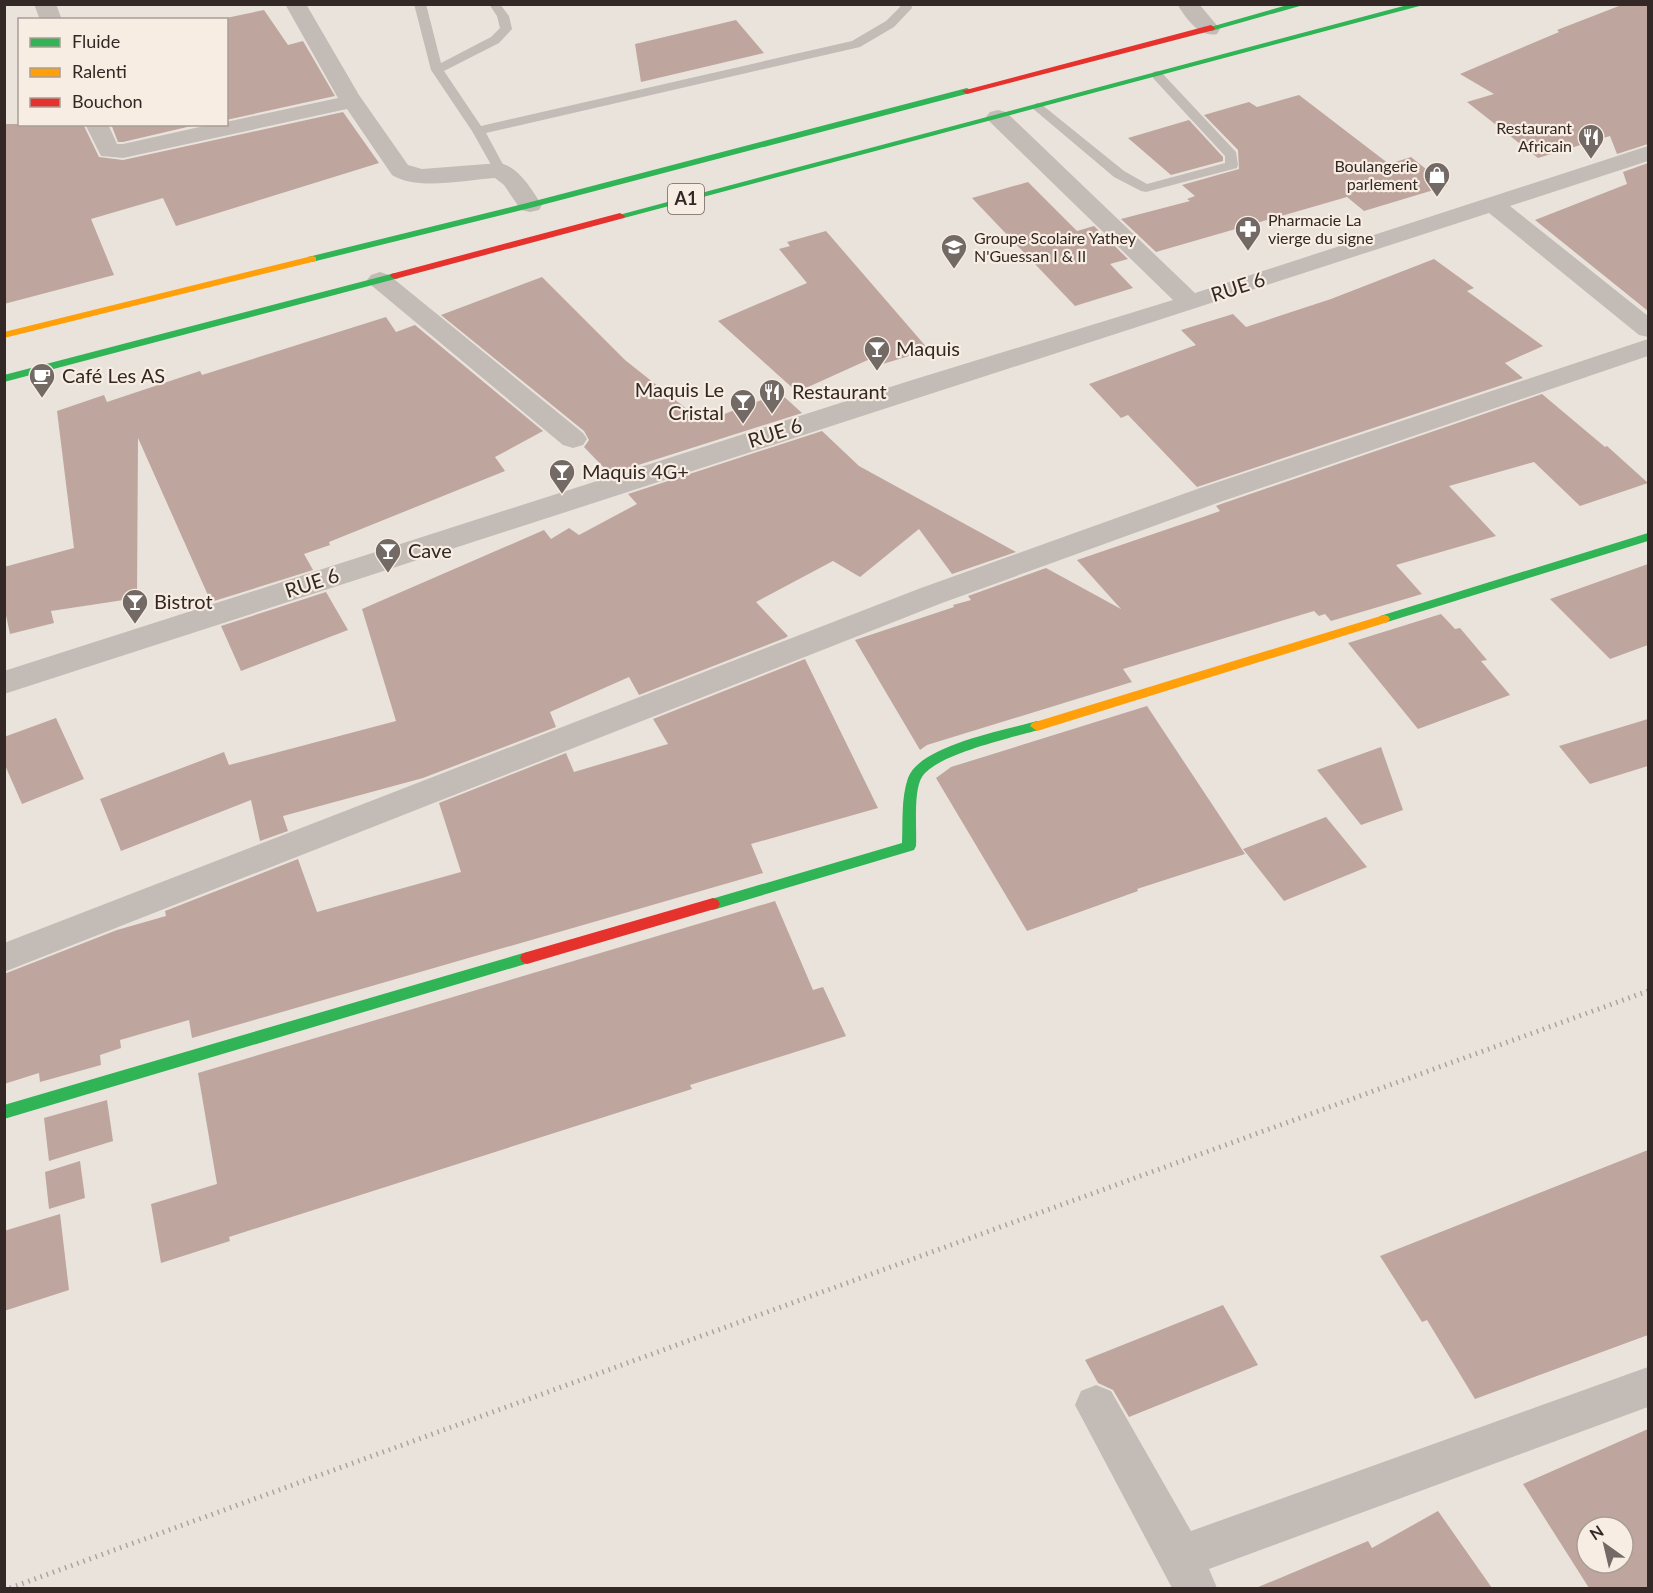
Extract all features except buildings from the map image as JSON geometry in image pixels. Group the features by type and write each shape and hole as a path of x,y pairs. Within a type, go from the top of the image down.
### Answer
{"main road":[{"name":"A1","path":"4,335 530,205 1303,4"},
{"name":"A1","path":"4,380 1423,4"},
{"path":"4,1112 909,846 912,795 917,773 939,756 1648,537"}],"street":[{"path":"295,4 354,101 400,170 408,175 500,170 512,180 530,205"},
{"path":"1187,4 1209,29"},
{"path":"97,126 109,151 123,151 354,101"},
{"path":"998,117 1191,303"},
{"name":"RUE 6","path":"4,683 907,390 1191,303 1648,153"},
{"path":"1494,205 1648,329"},
{"path":"380,280 573,439"},
{"path":"4,958 174,893 673,694 1067,546 1648,347"},
{"path":"1096,1405 1188,1573 1648,1387"}],"lane":[{"path":"420,4 437,70 478,131 500,170"},
{"path":"437,70 495,40 506,29 503,16 494,4"},
{"path":"478,131 856,44 890,24 906,8 905,4"},
{"path":"1037,107 1119,174 1146,188 1232,165 1231,155 1157,75"}],"railway":[{"path":"10,1588 1648,991"}],"traffic: fast":[{"path":"1211,28 1303,4"},
{"path":"620,216 1423,4"},
{"path":"312,259 530,205 967,91"},
{"path":"4,379 395,276"},
{"path":"1384,619 1648,537"},
{"path":"713,904 909,846 911,797 917,773 926,765 955,751 1037,726"},
{"path":"4,1112 527,958"}],"traffic: slow":[{"path":"4,335 312,259"},
{"path":"1037,726 1384,619"}],"traffic: jam":[{"path":"967,91 1211,28"},
{"path":"395,276 620,216"},
{"path":"527,958 713,904"}],"place":[{"name":"Restaurant Africain","path":"1591,160"},
{"name":"Boulangerie parlement","path":"1437,198"},
{"name":"Pharmacie La vierge du signe","path":"1248,252"},
{"name":"Groupe Scolaire Yathey N'Guessan I & II","path":"954,270"},
{"name":"Maquis","path":"877,372"},
{"name":"Café Les AS","path":"42,399"},
{"name":"Restaurant","path":"772,415"},
{"name":"Maquis Le Cristal","path":"743,425"},
{"name":"Maquis 4G+","path":"562,495"},
{"name":"Cave","path":"388,574"},
{"name":"Bistrot","path":"135,625"}]}
